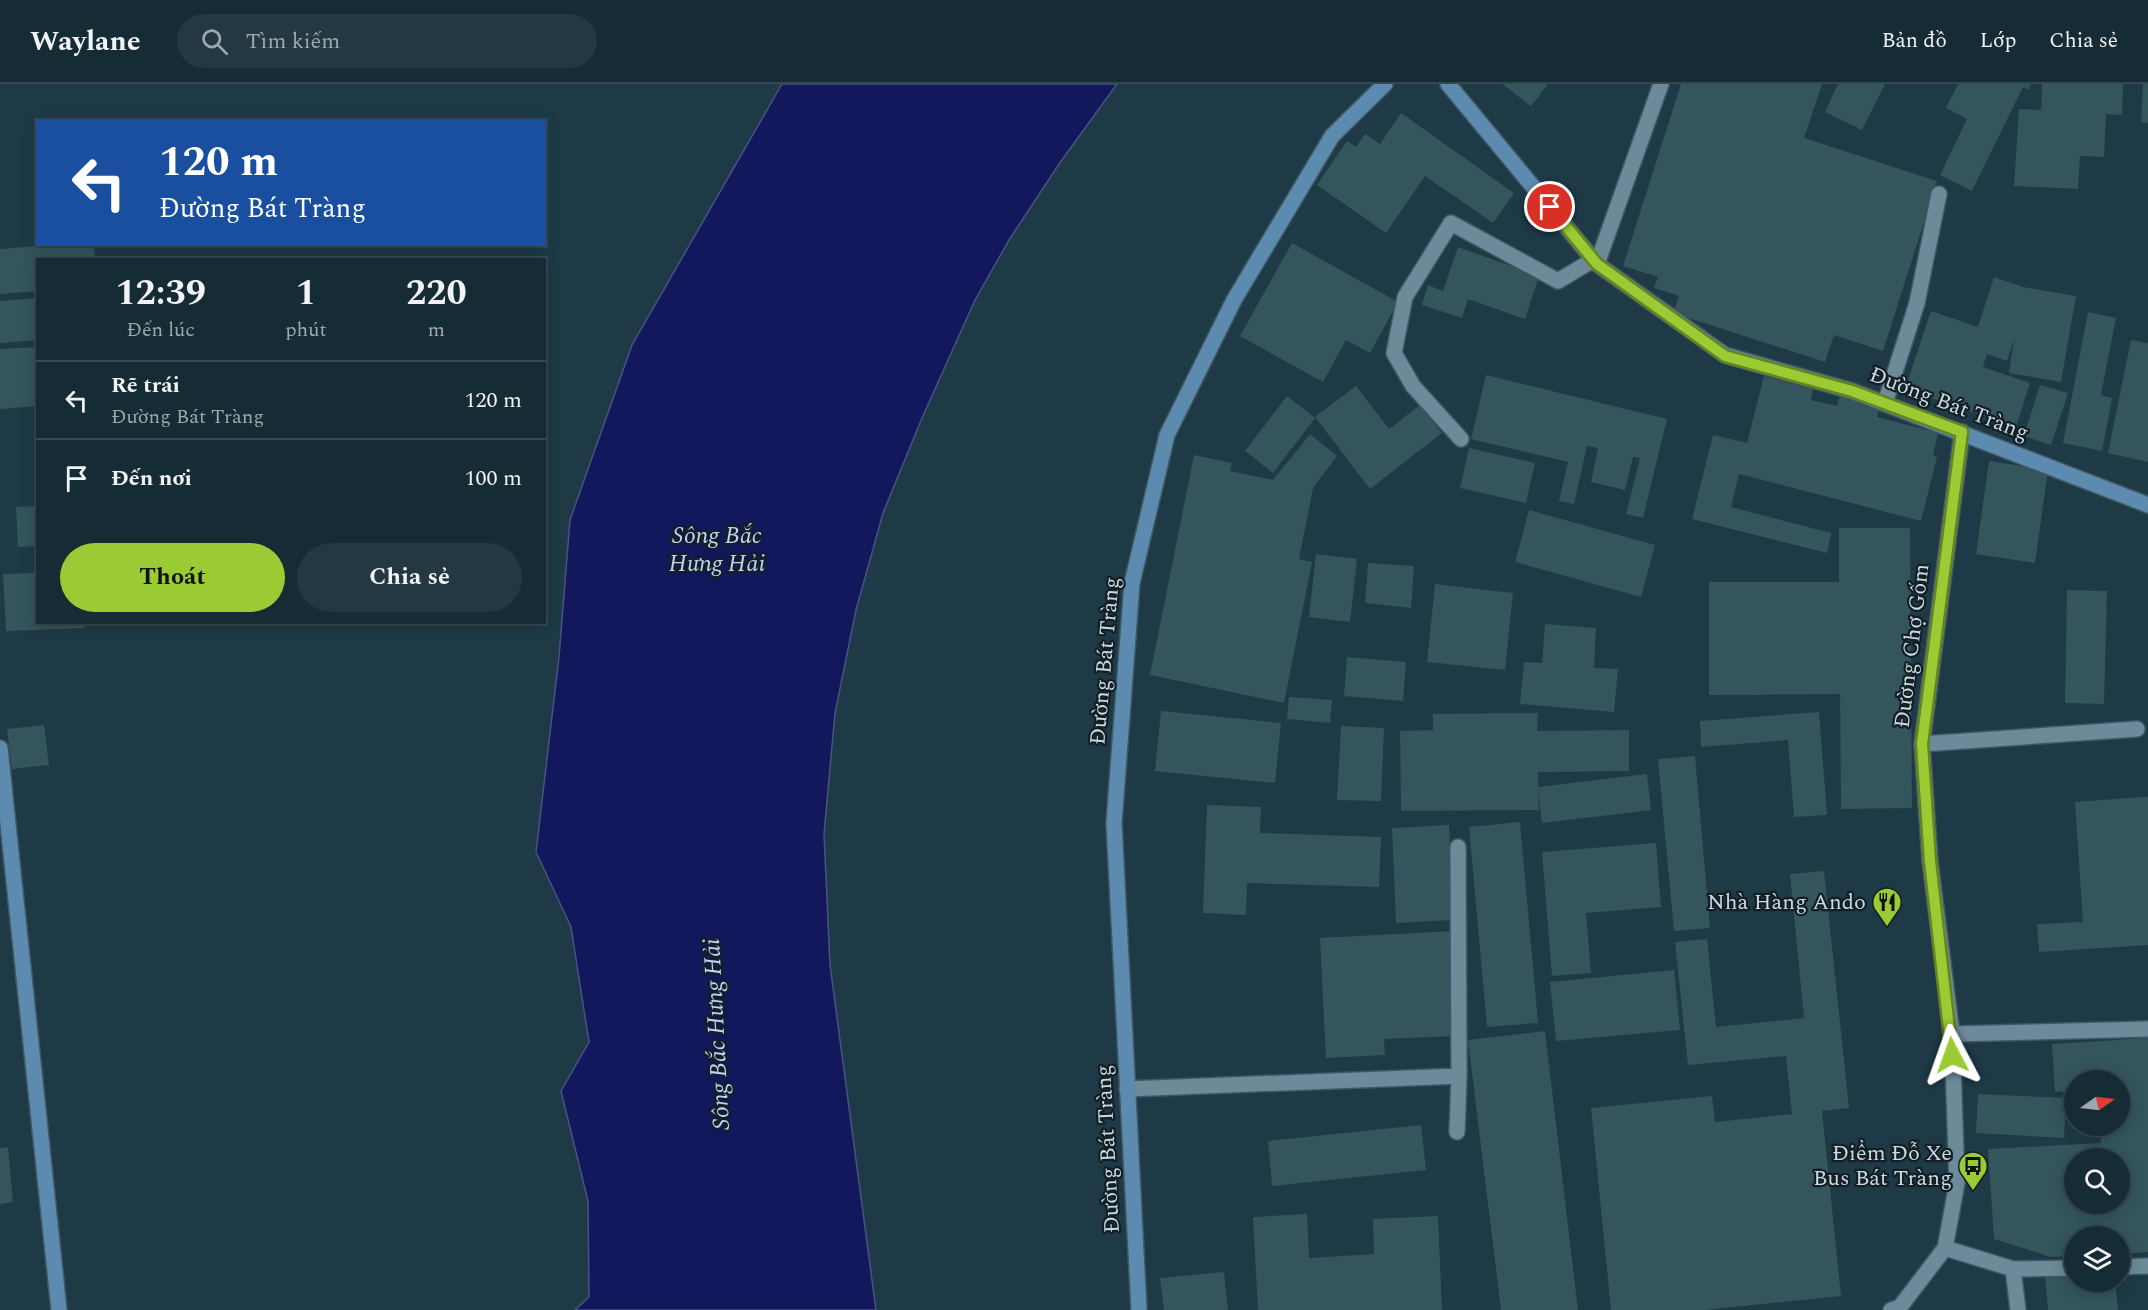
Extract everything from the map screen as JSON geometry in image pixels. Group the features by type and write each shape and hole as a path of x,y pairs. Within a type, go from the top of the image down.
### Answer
{"street":[{"name":"Đường Bát Tràng","path":"1139,1310 1114,823 1132,583 1167,435 1234,300 1332,136 1385,84"},
{"name":"Đường Bát Tràng","path":"1448,84 1595,262 1725,356 1852,391 2148,505"},
{"path":"1461,439 1413,386 1394,353 1405,297 1450,223 1558,281 1595,262 1661,84"},
{"path":"1885,403 1917,303 1939,194"},
{"name":"Đường Chợ Gốm","path":"1891,1310 1900,1307 1945,1248 1957,1183 1952,1034 1930,861 1922,744 1962,432"},
{"path":"1922,744 2137,729"},
{"path":"0,748 59,1310"},
{"path":"1457,1132 1459,1076 1458,847"},
{"path":"1952,1034 2148,1029"},
{"path":"1127,1089 1459,1076"},
{"path":"1945,1248 2013,1269 2064,1268"},
{"path":"2130,1267 2148,1266"},
{"path":"2013,1269 2018,1310"}],"water":[{"name":"Sông Bắc Hưng Hải","path":"782,84 1117,84 1059,164 1009,240 975,300 922,418 883,513 856,610 835,713 824,834 830,965 876,1310 575,1310 589,1297 588,1201 561,1091 589,1042 571,927 536,852 559,657 570,520 632,345"}],"building":[{"path":"1502,84 1548,84 1531,106"},
{"path":"1681,84 1822,84 1804,138 1937,181 1883,351 1834,335 1825,362 1673,313 1679,296 1654,288 1658,277 1623,266"},
{"path":"1838,84 1885,84 1862,130 1825,112"},
{"path":"1958,84 2031,84 2028,90 2023,87 1972,191 1940,175 1967,119 1946,108"},
{"path":"2042,84 2123,84 2122,115 2106,114 2104,157 2080,156 2078,189 2014,186 2019,109 2041,110"},
{"path":"2143,84 2148,84 2148,123 2141,122"},
{"path":"1401,113 1514,193 1493,223 1425,176 1386,233 1317,185 1347,141 1356,147 1365,134 1380,144"},
{"path":"1292,243 1398,302 1370,353 1346,340 1323,382 1240,336"},
{"path":"94,246 95,258 36,258 36,291 0,294 0,249"},
{"path":"1458,247 1539,276 1525,319 1468,299 1462,318 1422,305 1428,285 1443,291"},
{"path":"1994,277 2023,287 2076,296 2061,382 2009,373 2014,339 2007,361 1987,354 1983,367 2030,383 2016,427 1905,389 1931,311 1978,327"},
{"path":"36,298 36,340 0,343 0,301"},
{"path":"2088,312 2116,318 2101,395 2112,398 2102,451 2063,443"},
{"path":"2131,340 2148,343 2148,462 2108,453"},
{"path":"36,347 36,406 0,409 0,349"},
{"path":"1486,375 1667,419 1643,518 1626,514 1640,458 1633,457 1625,490 1591,482 1598,448 1587,446 1574,504 1559,501 1568,462 1471,439"},
{"path":"1764,376 1813,389 1811,400 1837,406 1840,395 1880,406 1877,417 1938,433 1933,455 1937,457 1921,521 1739,474 1731,507 1831,533 1827,553 1692,519 1713,435 1747,443"},
{"path":"2040,385 2068,393 2051,445 2024,436"},
{"path":"1356,386 1389,429 1420,405 1442,433 1370,489 1315,417"},
{"path":"1287,396 1315,418 1273,473 1245,451"},
{"path":"1310,434 1337,456 1313,488 1299,559 1312,562 1284,703 1150,675 1194,455 1232,463 1230,471 1273,480"},
{"path":"1469,448 1535,463 1526,503 1460,488"},
{"path":"1989,461 2048,470 2035,563 1976,554"},
{"path":"36,506 36,546 18,547 16,507"},
{"path":"1529,510 1655,545 1641,597 1515,562"},
{"path":"1839,528 1910,528 1912,808 1841,809 1840,694 1709,695 1709,582 1839,582"},
{"path":"1316,554 1357,559 1350,622 1309,617"},
{"path":"1368,563 1414,566 1411,608 1365,603"},
{"path":"36,573 36,624 84,624 84,628 6,631 3,574"},
{"path":"1435,584 1513,593 1505,670 1427,662"},
{"path":"2067,590 2107,591 2104,704 2065,703"},
{"path":"1545,624 1596,628 1594,668 1618,669 1614,712 1520,704 1524,662 1542,663"},
{"path":"1347,657 1406,662 1403,701 1344,696"},
{"path":"1289,697 1332,700 1330,723 1287,719"},
{"path":"1161,711 1281,723 1275,783 1155,771"},
{"path":"1819,712 1827,815 1794,817 1788,740 1701,747 1700,721"},
{"path":"1538,713 1537,731 1629,730 1629,771 1538,772 1538,787 1647,774 1651,810 1542,823 1538,790 1539,810 1401,811 1400,731 1433,730 1433,714"},
{"path":"44,725 49,765 12,769 7,729"},
{"path":"1341,726 1384,728 1381,801 1337,800"},
{"path":"1695,756 1710,928 1674,931 1658,759"},
{"path":"2148,797 2148,945 2039,952 2037,924 2083,922 2075,802"},
{"path":"1207,805 1261,807 1260,833 1381,837 1379,887 1247,883 1246,915 1203,913"},
{"path":"1520,822 1538,1023 1487,1027 1469,827"},
{"path":"1449,825 1453,920 1396,923 1392,828"},
{"path":"1656,843 1661,907 1586,913 1591,973 1552,976 1542,852"},
{"path":"1824,871 1849,1108 1822,1111 1841,1296 1704,1310 1611,1310 1591,1108 1712,1096 1715,1122 1792,1114 1786,1056 1688,1065 1675,942 1707,939 1716,1027 1804,1018 1790,874"},
{"path":"1453,931 1458,1036 1384,1039 1385,1055 1326,1058 1320,938"},
{"path":"1674,970 1680,1030 1556,1041 1550,982"},
{"path":"1545,1031 1578,1310 1501,1310 1468,1040"},
{"path":"2148,1038 2148,1252 2130,1253 2130,1226 2064,1226 2064,1256 2051,1257 1994,1239 1988,1149 2101,1143 2101,1136 2130,1136 2130,1070 2064,1070 2064,1092 2055,1092 2052,1044"},
{"path":"1978,1094 2064,1098 2064,1138 1976,1133"},
{"path":"1421,1125 1426,1170 1272,1186 1268,1141"},
{"path":"8,1147 13,1202 0,1204 0,1148"},
{"path":"1307,1214 1309,1258 1374,1254 1373,1219 1438,1216 1442,1310 1258,1310 1253,1217"},
{"path":"1224,1272 1228,1310 1164,1310 1160,1278"},
{"path":"2064,1276 2064,1292 2116,1292 2118,1310 2048,1310 2045,1277"}],"place":[{"name":"Nhà Hàng Ando","path":"1887,928"},
{"name":"Điểm Đỗ Xe Bus Bát Tràng","path":"1973,1192"}],"route":[{"path":"1550,207 1597,264 1725,356 1852,391 1962,432 1922,744 1930,861 1952,1034 1952,1055"}]}
